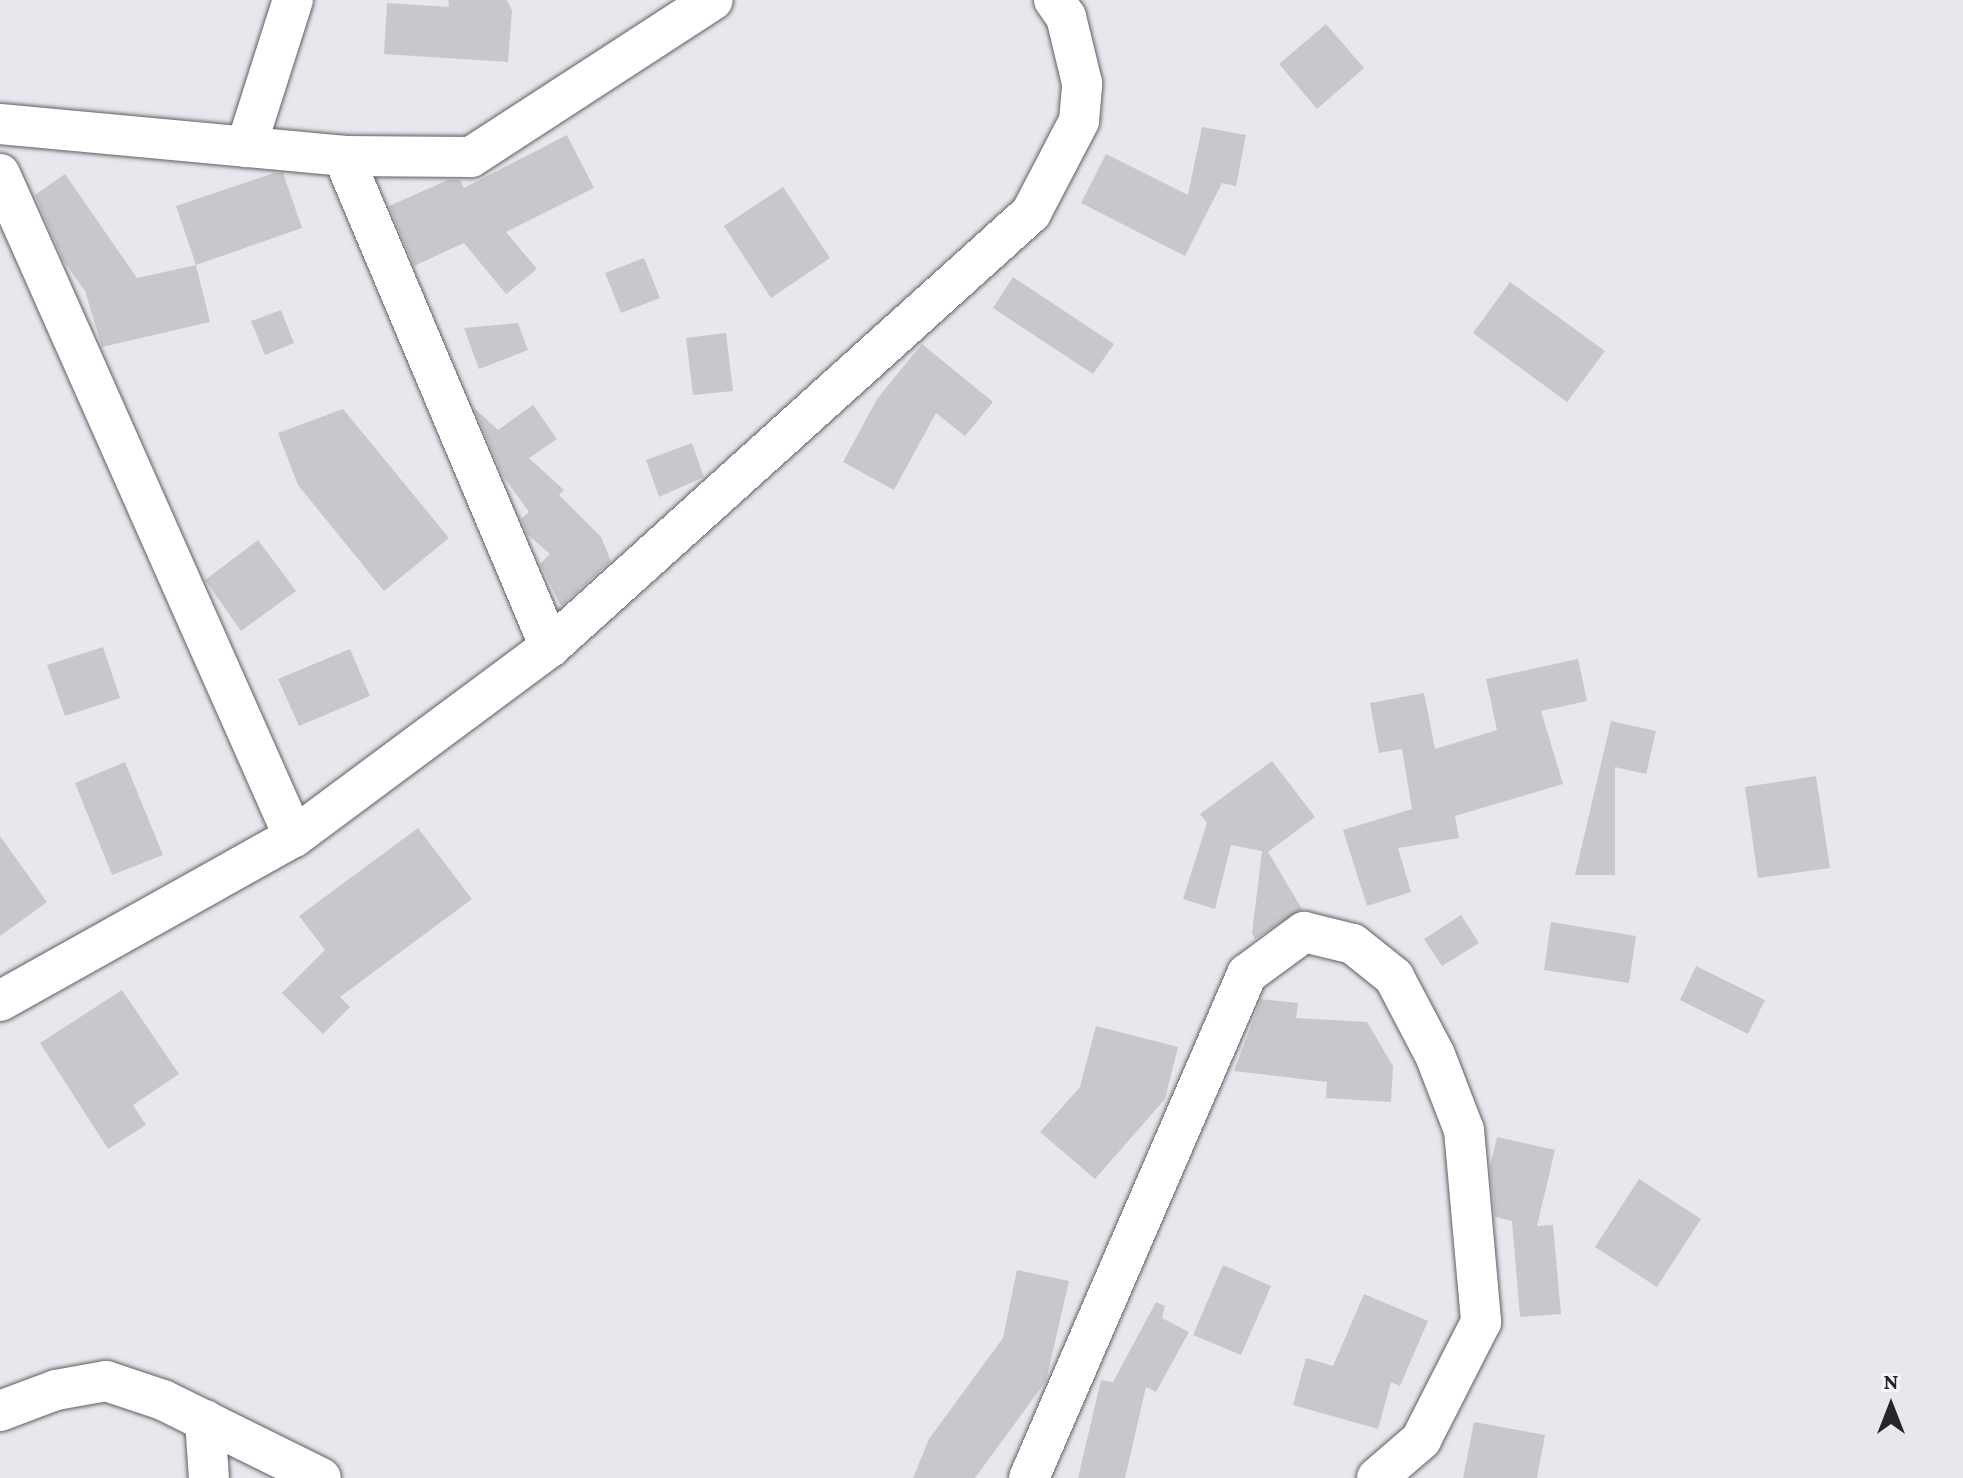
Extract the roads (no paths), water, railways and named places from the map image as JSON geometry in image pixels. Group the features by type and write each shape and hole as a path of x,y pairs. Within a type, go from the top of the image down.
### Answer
{"street":[{"path":"246,147 293,0"},
{"path":"0,124 343,156 471,157 713,0"},
{"path":"1,997 294,837 550,647 1031,213 1079,121 1082,83 1066,17 1054,0"},
{"path":"343,156 550,647"},
{"path":"0,174 294,837"},
{"path":"1029,1478 1247,974 1304,932 1353,944 1394,977 1435,1055 1464,1130 1481,1322 1421,1440 1377,1478"},
{"path":"0,1411 56,1390 106,1381 205,1420 321,1478"},
{"path":"205,1420 209,1478"}]}
